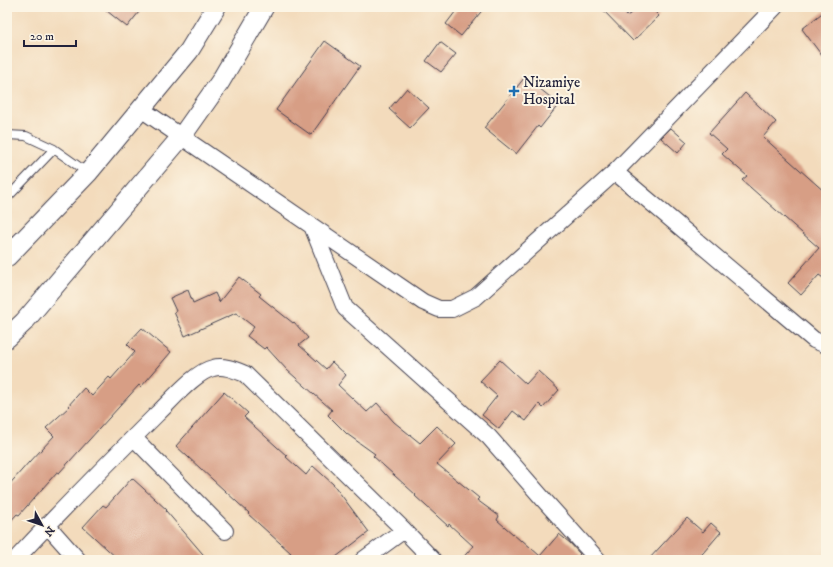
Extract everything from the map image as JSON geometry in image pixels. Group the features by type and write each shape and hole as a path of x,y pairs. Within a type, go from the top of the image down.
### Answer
{"street":[{"path":"7,257 88,173 189,51 216,7"},
{"path":"7,338 24,322 182,136 220,82 264,7"},
{"path":"141,109 422,302 439,309 452,309 476,297 615,172 775,7"},
{"path":"615,172 814,340 826,345"},
{"path":"312,226 345,308 488,437 598,560"},
{"path":"15,560 47,525 198,375 213,368 230,368 245,374 433,560"},
{"path":"134,438 225,531"},
{"path":"47,525 78,560"},
{"path":"364,560 404,530"}],"lane":[{"path":"7,135 26,136 54,149 88,173"},
{"path":"7,198 54,149"}],"building":[{"path":"102,7 143,7 127,27"},
{"path":"459,7 485,7 461,36 446,24"},
{"path":"600,7 619,7 627,16 639,7 650,7 659,16 633,41"},
{"path":"826,10 826,61 802,29"},
{"path":"325,41 360,66 311,135 276,110"},
{"path":"440,42 456,54 441,72 426,61"},
{"path":"525,77 559,104 540,128 538,126 516,154 484,128"},
{"path":"407,88 429,108 410,128 389,109"},
{"path":"745,93 776,122 763,137 826,193 826,280 819,275 801,295 788,283 819,248 742,180 747,176 722,154 727,149 709,133"},
{"path":"671,128 687,142 678,153 661,138"},
{"path":"239,277 261,294 259,296 293,323 294,322 308,338 299,345 326,369 332,362 346,375 338,385 367,412 377,403 394,422 420,443 437,426 456,444 437,464 479,498 477,500 499,516 497,520 521,541 522,540 540,556 559,534 580,554 574,560 461,560 473,546 415,496 416,495 373,456 375,454 347,434 328,415 332,410 287,370 266,347 264,349 247,336 254,327 236,313 185,336 174,312 176,311 170,298 188,290 193,303 215,293 219,302"},
{"path":"142,328 171,352 141,387 139,385 59,473 57,472 19,515 17,514 7,525 7,487 54,436 46,428 69,407 68,406 84,388 92,396 109,377 111,379 135,352 127,344"},
{"path":"500,360 526,384 538,371 559,390 543,408 539,404 526,421 513,411 499,429 482,415 497,396 480,381"},
{"path":"224,392 248,413 244,417 306,475 313,466 333,484 369,532 332,560 282,560 291,553 176,446"},
{"path":"132,478 167,510 166,511 208,560 119,560 83,527 103,505 106,507"},
{"path":"687,518 703,532 711,523 721,532 697,560 648,560"}],"place":[{"name":"Nizamiye Hospital","path":"514,91"}]}
